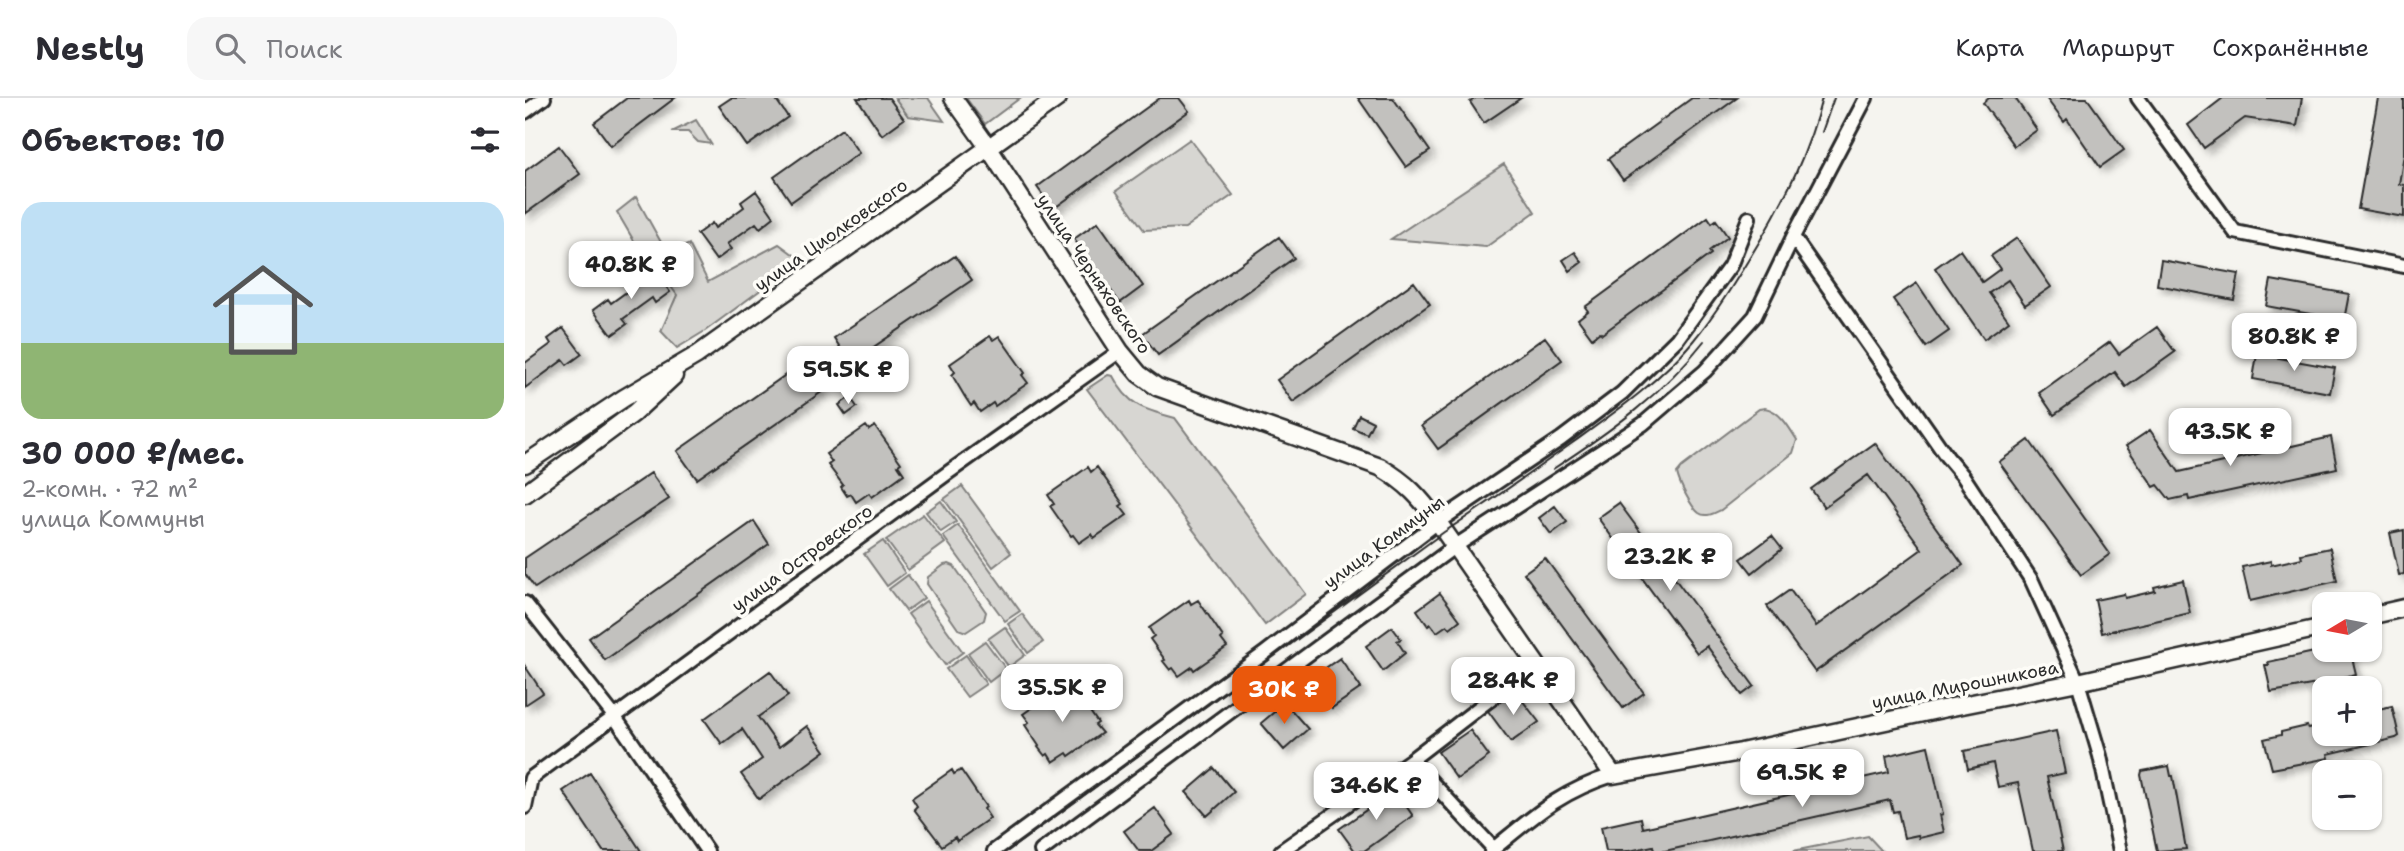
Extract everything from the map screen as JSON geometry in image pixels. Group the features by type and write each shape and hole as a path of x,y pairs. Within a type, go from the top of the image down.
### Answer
{"street":[{"path":"525,112 544,98"},
{"name":"улица Черняховского","path":"953,98 988,147 1119,351 1139,374 1157,387 1380,467 1401,479 1417,494 1441,527 1613,775"},
{"path":"988,147 1058,98"},
{"path":"1041,851 1454,547 1643,424 1705,371 1755,316 1866,98"},
{"path":"2138,98 2235,232 2404,266"},
{"name":"улица Циолковского","path":"525,464 624,398 697,355 988,147"},
{"name":"улица Коммуны","path":"994,851 1622,393 1677,339 1723,276 1730,266 1749,218"},
{"path":"1793,237 1963,476 2032,582 2078,682 2100,756 2120,851"},
{"name":"улица Островского","path":"525,807 531,778 1119,351"},
{"name":"улица Циолковского","path":"525,494 635,413 697,355"},
{"path":"525,603 614,716 707,851"},
{"path":"2382,613 2404,608"},
{"name":"улица Мирошникова","path":"1613,775 1704,760 2078,682 2312,630"},
{"path":"1281,851 1411,760 1511,683"},
{"path":"1411,760 1493,850 1552,801 1585,784 1613,775"}],"shaded area":[{"path":"895,98 928,98 944,121 908,116"},
{"path":"966,98 1020,98 985,124"},
{"path":"696,120 711,144 698,142 688,132 672,132"},
{"path":"1190,139 1233,195 1185,228 1144,230 1116,191"},
{"path":"1504,164 1535,212 1486,247 1391,239"},
{"path":"636,197 668,255 689,244 708,282 779,244 801,260 705,331 677,348 661,331 677,295 653,262 630,279 619,268 641,253 617,212"},
{"path":"1108,375 1113,376 1125,394 1138,405 1175,418 1306,594 1265,625 1087,389"},
{"path":"1765,408 1780,416 1794,435 1797,440 1793,453 1721,510 1707,515 1699,513 1692,506 1677,473 1759,409"},
{"path":"962,486 1011,553 993,567 944,499"},
{"path":"941,501 956,522 941,532 926,512"},
{"path":"923,514 945,543 908,570 886,540"},
{"path":"958,525 1020,611 1005,621 943,536"},
{"path":"883,541 905,573 887,586 864,554"},
{"path":"949,564 954,566 986,612 984,620 966,632 958,629 927,584 928,577"},
{"path":"908,575 924,598 906,611 889,589"},
{"path":"926,601 963,652 945,665 908,614"},
{"path":"1022,614 1043,642 1028,653 1008,624"},
{"path":"1005,627 1025,655 1009,667 988,639"},
{"path":"985,641 1006,669 989,682 968,653"},
{"path":"966,655 986,684 967,697 946,669"},
{"path":"1868,836 1882,851 1793,851"}],"building":[{"path":"627,98 675,98 611,146 594,123"},
{"path":"731,98 775,98 788,117 747,146 719,106"},
{"path":"857,98 889,98 904,119 882,135"},
{"path":"1160,98 1179,98 1189,111 1053,209 1037,187"},
{"path":"1358,98 1393,98 1430,151 1406,167"},
{"path":"1476,98 1521,98 1484,123 1470,102"},
{"path":"1692,98 1737,98 1623,180 1608,159"},
{"path":"1989,98 2015,98 2037,130 2014,146 1983,103"},
{"path":"2046,98 2087,98 2124,150 2100,167 2067,119 2064,122"},
{"path":"2223,98 2302,98 2297,126 2245,118 2204,148 2188,125"},
{"path":"2378,98 2404,98 2404,154 2399,184 2404,185 2404,217 2358,209"},
{"path":"842,129 859,153 791,202 774,177"},
{"path":"559,146 580,174 525,214 525,171"},
{"path":"756,191 774,217 760,228 756,223 727,244 731,249 716,260 697,234 712,223 715,228 744,207 741,202"},
{"path":"1708,217 1712,223 1716,220 1728,237 1709,251 1711,254 1602,334 1600,332 1592,338 1578,319 1588,311 1585,307"},
{"path":"1098,222 1143,286 1120,303 1074,239"},
{"path":"1279,237 1294,258 1158,355 1142,334"},
{"path":"2017,238 2051,287 2025,305 2008,280 1989,293 2009,321 1984,339 1935,268 1960,250 1982,282 2000,269 1991,256"},
{"path":"1575,252 1582,262 1570,271 1563,260"},
{"path":"955,256 972,280 850,363 834,338"},
{"path":"2161,260 2239,274 2234,300 2157,285"},
{"path":"652,267 670,292 655,303 652,298 623,319 627,324 612,335 593,310 608,299 611,303 640,282 637,278"},
{"path":"2271,280 2349,294 2344,320 2266,306"},
{"path":"1414,282 1430,304 1293,402 1277,380"},
{"path":"1917,283 1949,331 1926,347 1893,299"},
{"path":"2157,327 2175,352 2126,387 2115,372 2054,415 2039,393 2110,342 2119,354"},
{"path":"563,328 582,354 567,365 563,360 525,388 525,363 551,344 548,339"},
{"path":"990,336 993,340 999,336 1025,373 1022,375 1028,383 995,406 993,403 980,412 974,403 971,406 965,397 952,375 955,372 950,364"},
{"path":"1545,337 1562,360 1438,449 1421,426"},
{"path":"2257,354 2335,368 2330,393 2253,379"},
{"path":"804,362 823,391 697,479 677,451"},
{"path":"850,397 857,407 846,415 839,405"},
{"path":"1359,415 1373,422 1367,434 1353,428"},
{"path":"2211,415 2218,426 2204,436 2196,425"},
{"path":"866,426 869,430 875,426 901,463 898,465 904,474 872,497 869,493 856,502 851,494 847,496 841,487 843,485 828,465 832,462 826,454"},
{"path":"2150,430 2179,472 2331,437 2337,468 2189,500 2188,496 2170,500 2158,485 2154,487 2126,446"},
{"path":"2029,440 2110,554 2081,575 1999,462"},
{"path":"1875,443 1963,565 1815,672 1767,606 1790,590 1816,626 1922,549 1868,475 1824,507 1811,489"},
{"path":"1088,467 1091,472 1097,467 1123,504 1120,506 1127,515 1094,538 1092,534 1079,543 1050,506 1054,504 1048,495"},
{"path":"651,473 669,499 535,588 525,574 525,558"},
{"path":"1619,503 1754,686 1742,695 1707,646 1697,653 1598,518"},
{"path":"1555,506 1567,522 1551,534 1539,518"},
{"path":"754,521 769,544 605,660 589,638"},
{"path":"2404,530 2404,574 2399,575 2390,533"},
{"path":"1772,536 1782,549 1752,573 1741,559"},
{"path":"2330,548 2337,581 2250,601 2242,567 2271,561 2271,565 2302,558 2301,554"},
{"path":"1545,558 1644,693 1623,708 1524,573"},
{"path":"2183,580 2190,613 2102,633 2095,600 2124,594 2125,598 2155,591 2154,587"},
{"path":"1440,593 1460,620 1450,628 1447,625 1437,632 1431,624 1428,626 1417,610"},
{"path":"1189,600 1191,604 1198,600 1227,647 1194,670 1192,667 1179,676 1163,661 1165,660 1150,639 1154,636 1149,628"},
{"path":"1392,627 1401,639 1397,641 1405,653 1383,671 1366,646"},
{"path":"2312,652 2312,662 2353,662 2356,674 2312,676 2312,685 2271,692 2265,665 2269,665 2268,662"},
{"path":"1340,658 1361,688 1332,708 1311,678"},
{"path":"525,666 543,693 525,705"},
{"path":"770,671 788,696 758,717 779,747 807,726 825,751 759,799 741,774 762,759 742,729 722,744 704,719"},
{"path":"1063,686 1066,690 1072,686 1102,733 1069,756 1067,753 1053,762 1048,754 1045,756 1038,747 1025,725 1029,722 1023,714"},
{"path":"1515,691 1539,722 1511,742 1488,711"},
{"path":"1285,703 1308,729 1284,750 1261,723"},
{"path":"2392,706 2399,736 2382,741 2382,708"},
{"path":"2307,726 2308,729 2312,728 2312,746 2362,746 2328,754 2329,758 2272,769 2264,739"},
{"path":"1470,730 1489,756 1457,779 1438,752"},
{"path":"2056,731 2065,773 2047,777 2063,851 2033,851 2018,783 1998,787 1993,763 1968,769 1964,751"},
{"path":"1928,746 1943,814 1940,815 1944,832 1919,838 1918,835 1904,838 1898,811 1893,812 1890,800 1665,851 1654,851 1653,846 1629,851 1606,851 1601,827 1641,818 1643,828 1889,772 1886,756"},
{"path":"2169,766 2186,849 2157,851 2141,775 2142,771"},
{"path":"1214,768 1234,792 1207,816 1186,792"},
{"path":"952,770 954,774 961,770 986,807 984,809 990,818 957,841 955,837 942,846 914,809 917,806 912,798"},
{"path":"590,773 641,851 603,851 563,791"},
{"path":"1395,790 1413,816 1364,851 1355,851 1339,829"},
{"path":"1155,808 1174,834 1151,851 1139,851 1124,831"}],"tram line":[{"path":"1008,851 1444,532 1603,421 1666,370 1711,318 1768,226 1803,155 1822,98"},
{"path":"1822,132 1834,98"},
{"path":"1553,469 1653,395 1671,379 1704,341"}]}
